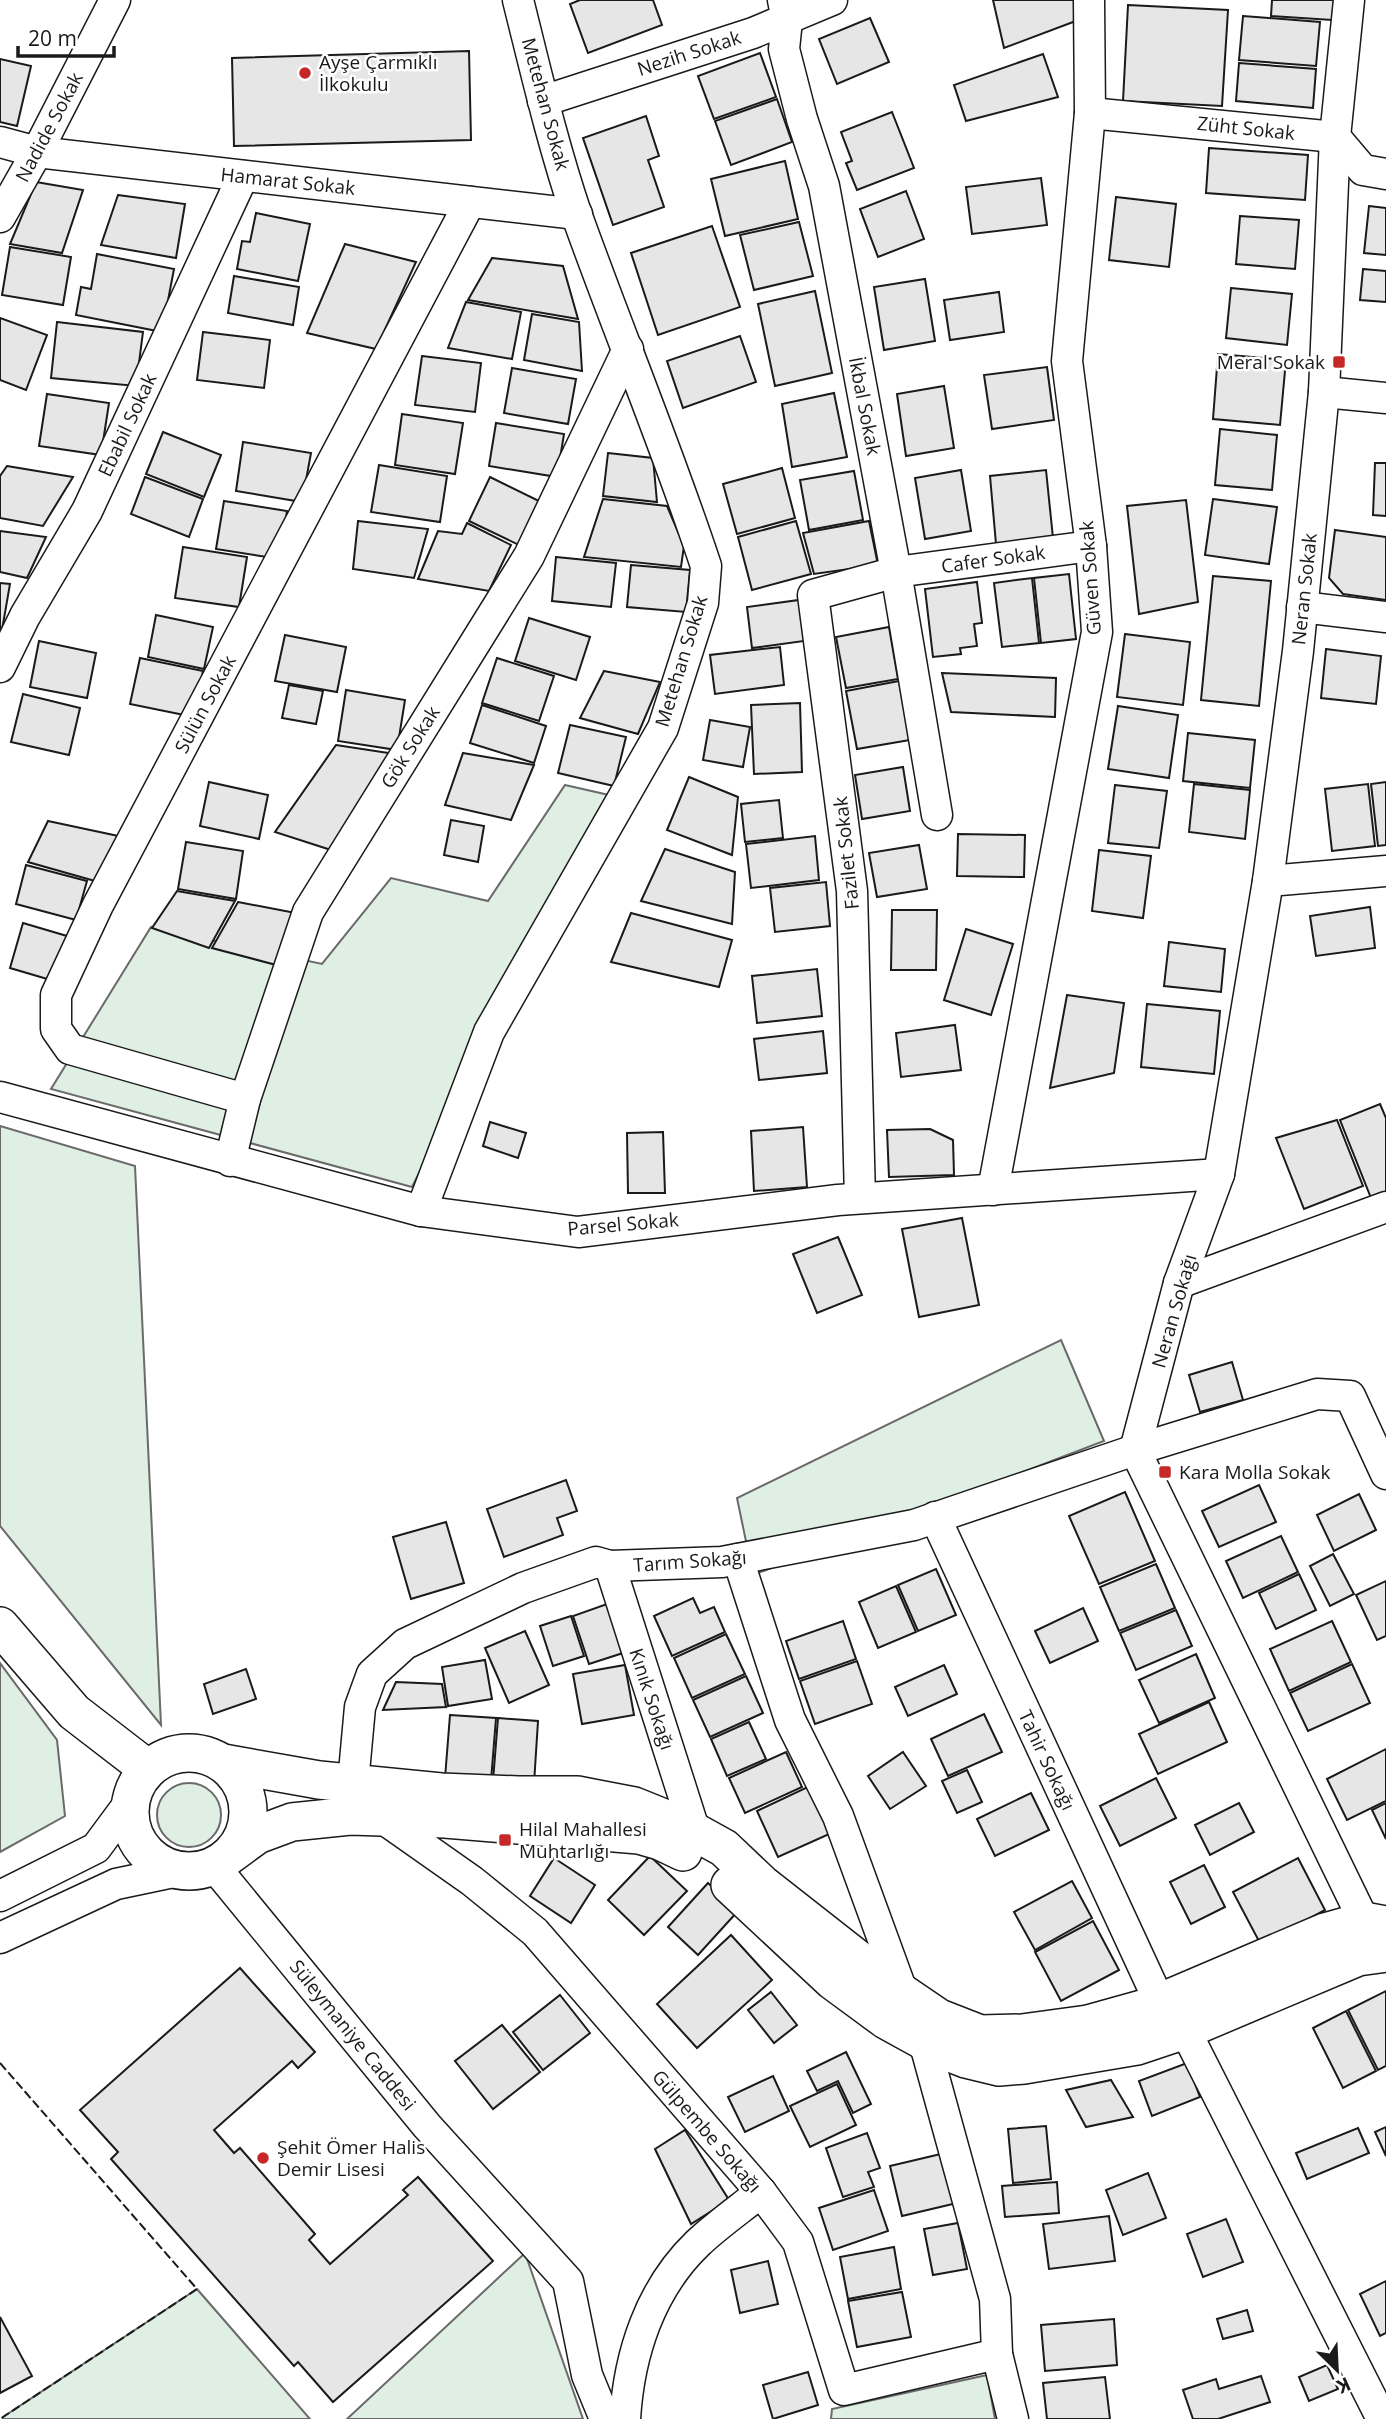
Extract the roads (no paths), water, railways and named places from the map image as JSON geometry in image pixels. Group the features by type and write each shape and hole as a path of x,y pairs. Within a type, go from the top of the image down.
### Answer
{"street":[{"name":"Nadide Sokak","path":"0,217 116,0"},
{"name":"Metehan Sokak","path":"421,1211 489,1032 663,728 704,603 706,566 577,214 543,101 518,0"},
{"name":"Nezih Sokak","path":"543,101 785,10 832,0"},
{"name":"Güven Sokak","path":"993,1190 1097,632 1091,546 1067,361 1090,113 1089,0"},
{"name":"Neran Sokak","path":"1219,1174 1268,881 1302,607 1324,392 1335,137 1349,0"},
{"name":"İkbal Sokak","path":"785,10 784,50 802,119 824,186 896,572 937,815"},
{"name":"Züht Sokak","path":"1090,113 1335,137"},
{"path":"1335,137 1363,170 1386,174"},
{"name":"Hamarat Sokak","path":"0,142 37,152 577,214"},
{"name":"Ebabil Sokak","path":"0,667 25,616 88,511 243,176"},
{"name":"Sülün Sokak","path":"245,1099 71,1049 55,1028 55,995 105,892 470,202"},
{"name":"Gök Sokak","path":"230,1161 245,1099 308,912 528,556 628,349"},
{"path":"1324,392 1386,398"},
{"name":"Cafer Sokak","path":"896,572 1091,546"},
{"name":"Fazilet Sokak","path":"860,1198 852,891 813,595 896,572"},
{"path":"1302,607 1386,617"},
{"path":"1268,881 1386,871"},
{"name":"Parsel Sokak","path":"0,1097 421,1211 578,1232 860,1198 1219,1174"},
{"name":"Neran Sokağı","path":"1135,1450 1179,1283 1219,1174"},
{"path":"1179,1283 1386,1207"},
{"name":"Tarım Sokağı","path":"353,1783 360,1707 372,1674 405,1644 523,1588 596,1562 610,1566 722,1562 914,1525 1135,1450 1317,1394 1350,1396 1386,1474"},
{"path":"0,1896 96,1848 130,1802 136,1784 148,1769 163,1759 183,1753 204,1755 223,1763 319,1780 441,1792 577,1795 634,1805 724,1848 762,1884 903,1994 939,2018 980,2034 1022,2033 1088,2024 1160,2003 1325,1932 1379,1930 1135,1450"},
{"name":"Tahir Sokağı","path":"935,1517 1160,2003"},
{"path":"738,1559 790,1720 838,1816 903,1994 924,2041 995,2299 997,2354 1013,2419"},
{"name":"Kınık Sokağı","path":"610,1566 695,1832"},
{"path":"0,1626 74,1712 148,1769"},
{"path":"223,1763 237,1777 246,1796 248,1817 243,1837 223,1860"},
{"path":"130,1802 132,1829 146,1854 160,1865 178,1871"},
{"path":"0,1938 116,1884 178,1871 197,1871 223,1860 257,1835 292,1822 350,1816 445,1819 639,1835 660,1841 691,1856 725,1881 833,1981 886,2020 924,2041 966,2059 999,2067 1137,2046 1185,2030 1358,1957 1386,1953"},
{"name":"Gülpembe Sokağı","path":"381,1817 472,1881 535,1932 761,2192 797,2242 844,2390 997,2354"},
{"name":"Süleymaniye Caddesi","path":"223,1860 427,2126 568,2281 587,2375 605,2419"},
{"path":"1185,2030 1382,2419"},
{"path":"625,2419 640,2335 662,2286 698,2244 761,2192"}],"place":[{"name":"Ayşe Çarmıklı İlkokulu","path":"305,73"},
{"name":"Meral Sokak","path":"1339,362"},
{"name":"Kara Molla Sokak","path":"1165,1472"},
{"name":"Hilal Mahallesi Muhtarlığı","path":"505,1840"},
{"name":"Şehit Ömer Halis Demir Lisesi","path":"263,2158"}]}
